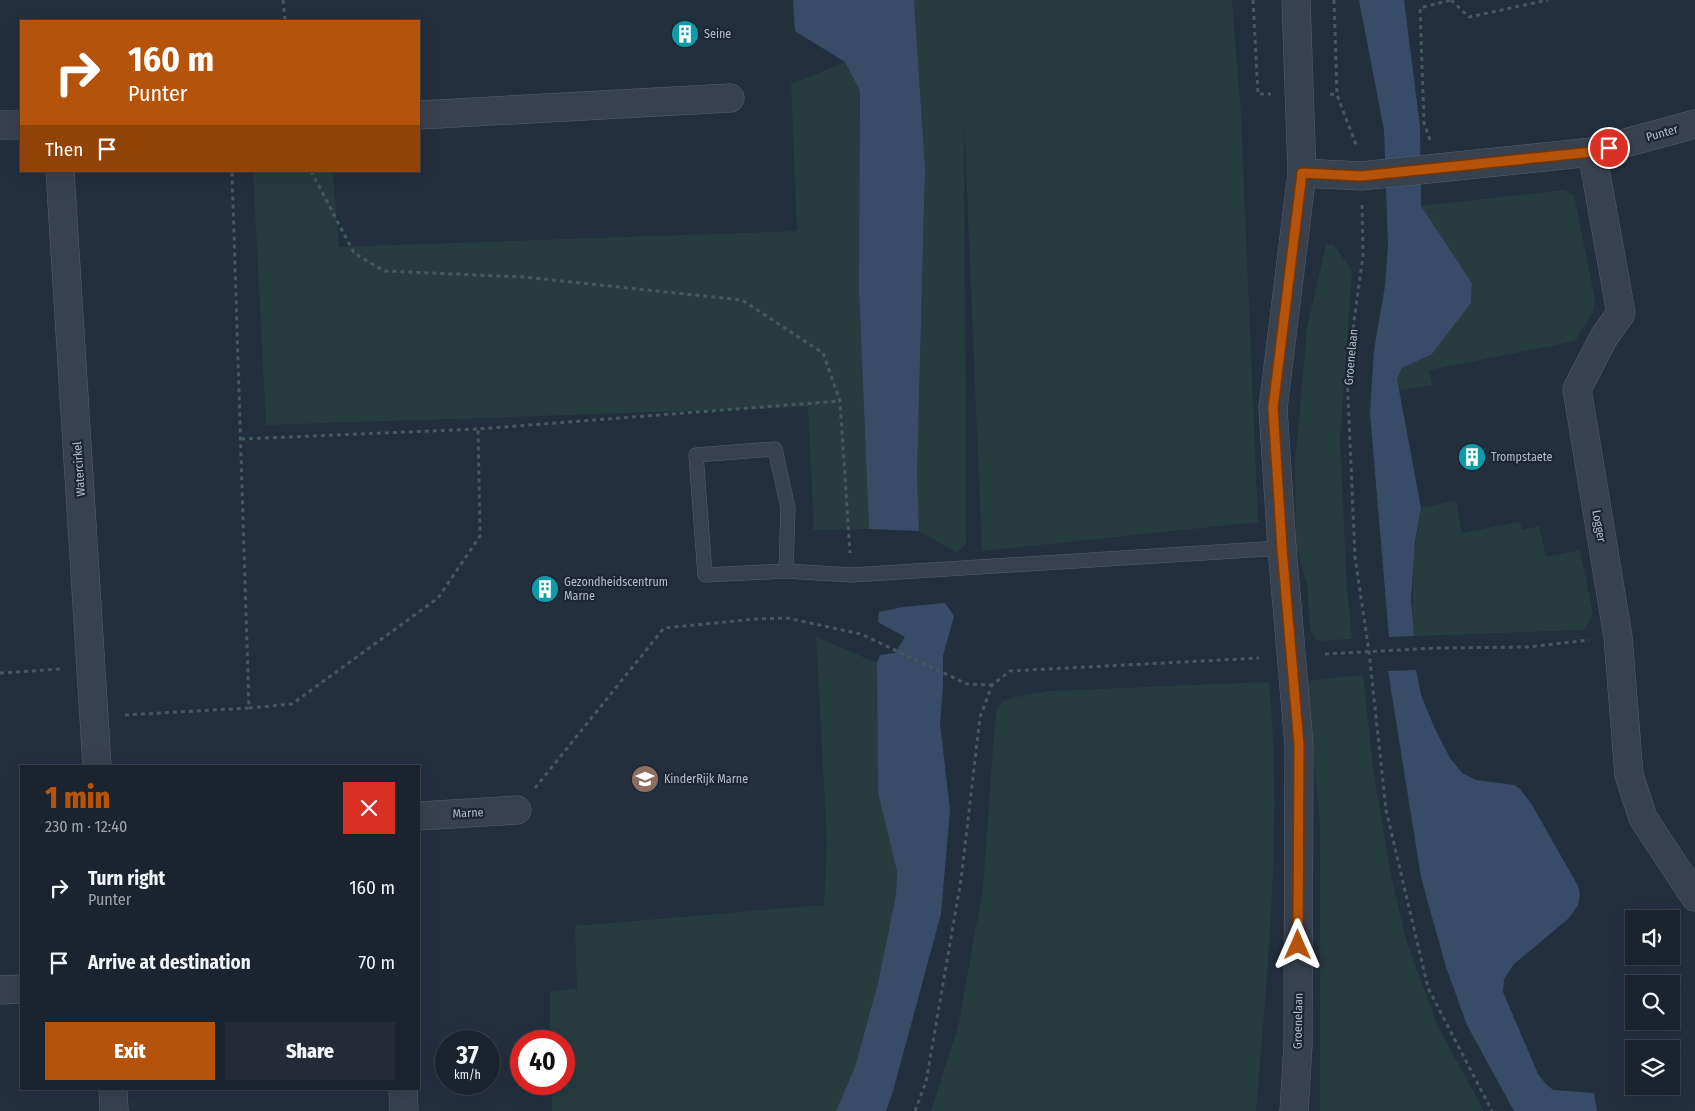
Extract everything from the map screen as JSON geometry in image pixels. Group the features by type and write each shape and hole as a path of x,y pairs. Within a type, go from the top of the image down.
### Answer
{"street":[{"name":"Groenelaan","path":"1294,1111 1298,1044 1299,745 1282,548 1273,408 1302,173 1296,0"},
{"path":"420,115 730,98"},
{"name":"Punter","path":"1302,173 1371,176 1592,152 1695,124"},
{"path":"0,125 20,125"},
{"name":"Logger","path":"1592,152 1621,313 1604,337 1577,389 1618,637 1629,775 1643,818 1695,897"},
{"name":"Watercirkel","path":"60,172 98,765"},
{"name":"Marne","path":"420,816 517,810"},
{"path":"0,990 20,989"},
{"path":"113,1090 114,1111"},
{"path":"403,1090 404,1111"}],"lane":[{"path":"786,571 788,508 775,449 696,455 705,576 786,571 852,575 1282,548"}],"path":[{"path":"283,0 285,20"},
{"path":"1253,0 1258,94 1337,94"},
{"name":"Groenelaan","path":"1334,0 1337,94 1357,147 1371,176 1363,255 1347,373 1355,557 1386,810 1428,988 1492,1111"},
{"path":"1442,169 1424,123 1420,8 1451,0 1469,17 1548,0"},
{"path":"232,172 249,708"},
{"path":"312,172 354,253 384,270 524,277 742,300 823,353 840,401 852,575"},
{"path":"241,440 478,429 840,401"},
{"path":"95,716 292,704 438,598 480,536 478,429"},
{"path":"517,810 664,628 756,619 787,618 860,634 967,684 992,685"},
{"path":"1325,654 1436,648 1528,647 1618,637"},
{"path":"915,1111 926,1082 961,880 980,717 992,685 1010,671 1259,658"},
{"path":"0,672 91,668"}],"green space":[{"path":"914,0 1232,0 1241,115 1258,522 982,551 964,119 966,544 957,553 919,531 917,475 925,168"},
{"path":"845,62 860,91 859,290 869,529 814,530 808,407 266,425 253,172 333,172 339,247 797,231 791,84"},
{"path":"1564,190 1574,195 1595,300 1592,314 1575,341 1429,370 1432,385 1398,391 1397,379 1402,368 1432,354 1471,303 1472,283 1421,206"},
{"path":"1333,244 1352,270 1340,441 1347,589 1352,639 1317,641 1310,630 1307,584 1296,546 1295,464 1307,328 1326,245"},
{"path":"1456,501 1462,533 1520,522 1522,530 1539,526 1546,557 1580,550 1593,614 1584,630 1414,636 1413,572 1421,508"},
{"path":"816,637 877,663 878,793 897,871 896,895 878,983 855,1067 836,1111 552,1111 551,1095 575,1095 575,1030 550,1030 550,992 577,989 575,926 824,905 827,842"},
{"path":"1363,675 1373,767 1392,880 1407,943 1439,1029 1484,1111 1320,1111 1320,830 1308,681"},
{"path":"1269,682 1273,736 1274,843 1269,950 1256,1111 931,1111 958,1027 983,888 996,713 1002,701 1048,691"}],"water":[{"path":"793,0 914,0 925,168 917,475 919,531 869,529 859,290 860,91 845,62 795,31"},
{"path":"1359,0 1404,0 1420,127 1421,206 1472,283 1471,303 1432,354 1402,368 1397,379 1421,508 1415,541 1411,599 1414,636 1389,637 1370,413 1374,350 1385,286 1388,246 1384,130"},
{"path":"945,603 954,616 943,656 940,724 950,810 941,914 886,1111 836,1111 855,1067 878,983 896,895 897,871 878,793 877,663 880,655 895,653 905,637 878,622 879,612 903,607"},
{"path":"1416,670 1421,695 1434,727 1450,758 1462,773 1476,780 1514,785 1520,789 1532,805 1578,886 1580,894 1578,905 1569,918 1514,964 1504,979 1503,992 1538,1074 1545,1083 1553,1090 1594,1093 1597,1111 1514,1111 1467,1025 1445,964 1421,877 1388,671"}],"place":[{"name":"Seine","path":"685,34"},
{"name":"Trompstaete","path":"1472,457"},
{"name":"Gezondheidscentrum Marne","path":"545,589"},
{"name":"KinderRijk Marne","path":"645,779"}],"route":[{"path":"1298,945 1299,745 1282,548 1273,408 1302,173 1338,176 1381,175 1592,152 1609,148"}]}
